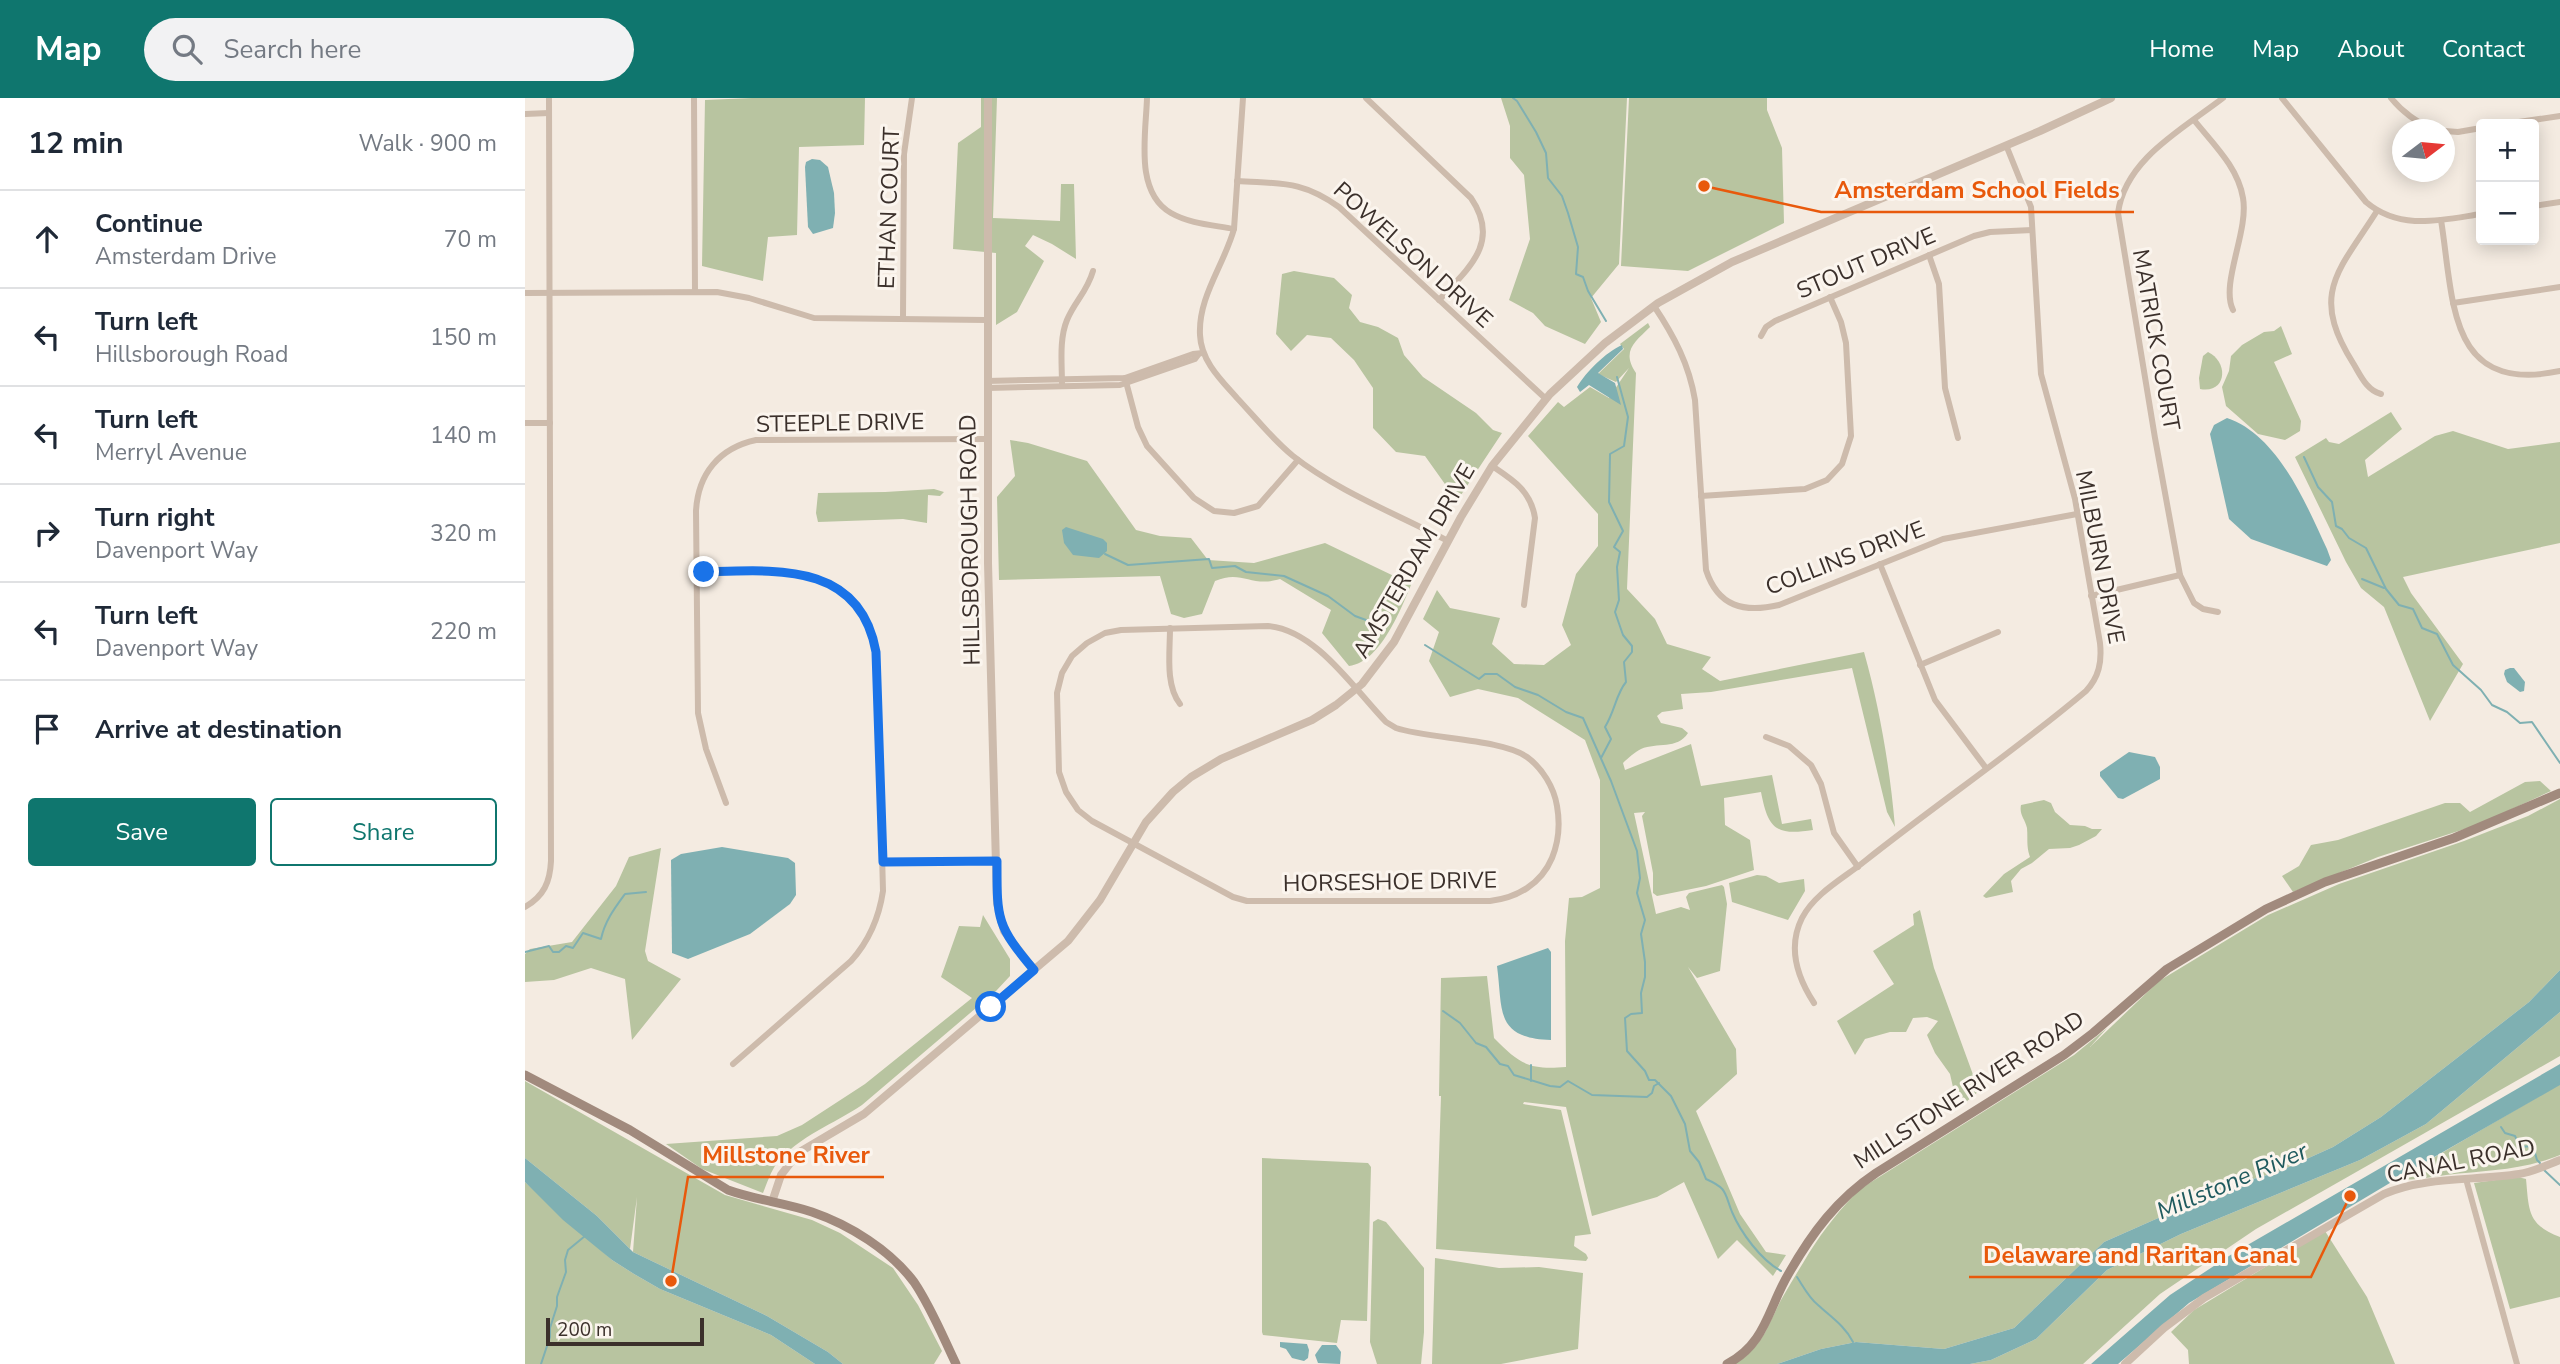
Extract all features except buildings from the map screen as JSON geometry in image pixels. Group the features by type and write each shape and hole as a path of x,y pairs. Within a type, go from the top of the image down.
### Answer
{"main road":[{"name":"MILLSTONE RIVER ROAD","path":"1727,1364 1744,1354 1756,1341 1789,1273 1822,1222 1848,1194 1876,1173 2079,1045 2179,960 2266,909 2301,892 2368,866 2454,838 2560,793"},
{"path":"525,1074 630,1130 716,1184 745,1196 828,1218 872,1243 894,1260 921,1294 956,1364"}],"street":[{"path":"525,907 542,894 550,875 549,98"},
{"path":"694,98 695,292"},
{"name":"ETHAN COURT","path":"904,319 904,154 912,98"},
{"name":"HILLSBOROUGH ROAD","path":"988,98 988,563 997,903 1001,925 1013,945 1034,970"},
{"path":"1147,98 1147,176 1156,200 1170,213 1234,229"},
{"path":"1243,98 1234,229 1229,248 1202,311 1201,354 1282,446 1298,460 1315,472 1448,541"},
{"path":"1366,98 1471,198 1479,209 1484,228 1482,244 1473,262 1439,300"},
{"name":"AMSTERDAM DRIVE","path":"772,1202 781,1175 798,1153 864,1114 1068,941 1089,917 1132,843 1162,802 1191,777 1220,759 1312,720 1356,690 1394,642 1492,466 1546,399 1593,352 1654,306 1732,262 2110,98"},
{"name":"MATRICK COURT","path":"2218,612 2203,609 2194,603 2181,575 2157,451 2118,213 2123,191 2137,166 2223,98"},
{"path":"2283,98 2340,170 2377,211 2409,222 2476,215"},
{"path":"2391,98 2414,119"},
{"path":"525,114 549,114"},
{"path":"2539,119 2560,116"},
{"path":"2195,120 2230,165 2243,197 2244,212 2229,295 2233,310"},
{"path":"2455,132 2476,129"},
{"name":"MILBURN DRIVE","path":"1814,1003 1801,981 1794,950 1798,929 1811,905 2073,703 2098,674 2101,655 2077,514 2041,374 2029,200 2005,145"},
{"name":"POWELSON DRIVE","path":"1237,181 1291,184 1319,192 1339,207 1546,399"},
{"path":"2539,205 2560,202"},
{"path":"2377,211 2338,274 2332,293 2330,314 2345,350 2358,371 2369,388 2381,394"},
{"path":"2441,220 2453,303 2465,342 2490,366 2516,376 2540,376 2560,371"},
{"name":"STOUT DRIVE","path":"1762,336 1766,327 1775,321 1982,233 2032,230"},
{"path":"1929,256 1938,284 1945,388 1958,438"},
{"path":"1062,384 1064,330 1071,313 1089,286 1093,271"},
{"path":"2453,303 2560,287"},
{"path":"525,293 695,292 740,295 814,318 986,320"},
{"path":"1701,496 1805,489 1827,480 1842,464 1850,436 1846,343 1831,297"},
{"name":"COLLINS DRIVE","path":"1654,306 1680,349 1693,387 1705,557 1709,579 1725,599 1741,607 1758,610 1779,605 1944,539 2077,514"},
{"path":"987,384 1126,381 1193,354 1201,354"},
{"path":"1126,381 1138,427 1147,446 1194,498 1214,511 1234,513 1258,506 1298,460"},
{"path":"525,423 550,423"},
{"name":"STEEPLE DRIVE","path":"726,803 706,749 698,713 696,510 698,491 709,468 732,448 764,440 987,439"},
{"path":"1492,466 1523,489 1534,510 1524,605"},
{"path":"1880,564 1940,709 1986,768"},
{"path":"697,572 790,572 825,581 843,592 863,615 871,631 876,652 883,862 883,891 879,912 859,951 733,1064"},
{"path":"2091,596 2181,575"},
{"name":"HORSESHOE DRIVE","path":"1268,626 1286,629 1313,644 1356,690 1386,722 1396,728 1498,747 1520,753 1536,765 1552,788 1559,817 1554,853 1540,878 1520,893 1490,901 1255,902 1233,897 1132,843 1084,815 1066,792 1058,762 1057,693 1066,665 1087,643 1114,631 1268,626"},
{"path":"1170,628 1171,686 1174,697 1180,704"},
{"path":"1920,665 1998,632"},
{"path":"1766,737 1789,746 1811,765 1821,784 1834,833 1858,867"},
{"path":"883,862 997,861"},
{"name":"CANAL ROAD","path":"2125,1364 2191,1307 2343,1216 2397,1189 2466,1178 2519,1174 2560,1160"},
{"path":"2466,1178 2517,1364"}],"green space":[{"path":"865,98 864,145 799,147 797,235 768,237 763,281 702,266 705,100"},
{"path":"981,98 997,98 993,218 1060,221 1061,184 1074,184 1076,259 1033,235 1025,246 1044,261 1017,312 996,325 996,253 953,249 958,143 981,127"},
{"path":"1501,98 1627,98 1619,264 1591,298 1601,322 1585,344 1545,326 1533,313 1509,300 1530,239 1524,175 1510,158 1510,126"},
{"path":"1629,98 1767,98 1767,110 1782,148 1784,223 1688,271 1621,266"},
{"path":"1294,271 1334,278 1352,295 1349,308 1360,322 1378,327 1398,338 1404,355 1423,377 1476,413 1493,430 1502,433 1457,501 1425,456 1396,452 1373,428 1373,388 1354,360 1331,338 1307,335 1291,351 1276,334 1282,274"},
{"path":"1648,323 1650,327 1635,342 1630,353 1636,373 1627,589 1655,619 1667,644 1711,657 1702,669 1720,681 1864,652 1880,717 1890,783 1895,827 1887,812 1852,668 1711,692 1681,694 1683,709 1662,712 1657,716 1661,723 1682,728 1688,733 1673,744 1641,749 1623,763 1625,770 1691,744 1701,786 1772,775 1782,824 1811,819 1813,830 1790,832 1775,827 1767,814 1761,792 1724,798 1725,825 1750,840 1754,870 1706,886 1657,896 1653,893 1653,873 1642,816 1645,812 1634,813 1656,914 1681,907 1690,910 1686,897 1689,893 1722,885 1724,887 1727,904 1720,971 1697,978 1688,967 1736,1049 1737,1074 1696,1111 1740,1214 1766,1252 1786,1255 1773,1276 1737,1240 1718,1259 1684,1182 1657,1197 1592,1216 1566,1107 1524,1102 1523,1104 1561,1110 1591,1234 1575,1236 1574,1246 1588,1258 1586,1261 1436,1249 1441,1096 1441,978 1487,976 1494,1038 1511,1054 1533,1066 1566,1067 1565,941 1569,898 1582,897 1600,888 1600,780 1585,740 1518,698 1478,689 1450,697 1429,661 1439,632 1423,619 1437,590 1450,608 1500,618 1492,644 1514,664 1544,665 1571,645 1562,625 1576,574 1598,546 1598,514 1528,436 1558,402 1564,407 1590,387 1609,398 1629,368 1616,382 1598,374 1624,349 1620,344"},
{"path":"2281,326 2292,354 2274,362 2301,421 2300,431 2285,440 2258,434 2226,406 2222,387 2229,371 2231,356 2242,345"},
{"path":"2208,352 2219,363 2222,376 2216,387 2200,389 2203,356"},
{"path":"2391,412 2402,429 2365,460 2368,477 2435,436 2453,431 2508,449 2560,442 2560,543 2403,577 2411,593 2463,664 2430,721 2384,607 2361,588 2295,457 2326,438 2329,442 2339,444"},
{"path":"1010,440 1087,461 1136,530 1160,536 1191,538 1208,560 1254,563 1325,543 1396,577 1416,573 1382,642 1361,662 1349,666 1322,633 1331,610 1280,579 1261,581 1232,577 1215,581 1202,614 1184,618 1171,614 1160,576 999,580 997,497 1015,476"},
{"path":"934,489 944,492 940,496 928,495 927,523 903,519 818,522 818,493"},
{"path":"2540,781 2551,791 2477,825 2378,857 2293,892 2282,876 2299,866 2311,845 2338,840 2445,803 2460,803 2470,812 2525,782"},
{"path":"2560,799 2560,970 2529,1002 2381,1117 2333,1147 2278,1172 2235,1184 2104,1242 2014,1328 1944,1349 1856,1342 1821,1349 1777,1364 1734,1364 1758,1343 1815,1244 1860,1189 2074,1055 2107,1028 2090,1047 2159,981 2268,915 2339,884 2528,816"},
{"path":"2044,800 2051,803 2055,812 2070,825 2102,829 2096,836 2079,845 2049,849 2021,869 2011,881 2013,892 1986,898 1983,896 2004,874 2030,857 2021,805"},
{"path":"661,848 645,951 648,961 681,979 632,1040 625,979 591,968 554,980 525,982 525,954 530,949 572,942 616,886 629,857"},
{"path":"1757,875 1766,876 1779,883 1804,879 1805,891 1788,920 1732,902 1729,883"},
{"path":"1920,910 1934,968 1979,1091 1966,1102 1957,1105 1950,1074 1935,1053 1927,1035 1938,1021 1927,1017 1913,1018 1906,1032 1890,1032 1865,1039 1855,1055 1837,1021 1894,984 1873,951 1914,925 1913,914"},
{"path":"983,915 1010,959 1010,976 996,991 862,1105 796,1145 775,1166 763,1193 702,1169 666,1144 777,1136 802,1125 865,1084 972,998 941,977 959,926 980,927"},
{"path":"2560,1012 2560,1056 2256,1229 2160,1294 2083,1364 1970,1364 1991,1360 2036,1339 2107,1270 2181,1234 2360,1160 2426,1124"},
{"path":"525,1081 725,1195 812,1220 840,1233 893,1268 918,1305 942,1351 934,1364 843,1364 828,1352 767,1316 633,1252 637,1197 630,1249 597,1216 525,1158"},
{"path":"2560,1084 2560,1155 2504,1169 2397,1179"},
{"path":"1262,1158 1368,1163 1371,1167 1367,1321 1341,1320 1337,1343 1263,1335"},
{"path":"2518,1177 2526,1179 2529,1207 2536,1221 2541,1227 2560,1237 2560,1297 2510,1309 2474,1183"},
{"path":"525,1182 612,1260 634,1274 660,1289 771,1335 815,1364 525,1364"},
{"path":"1378,1219 1386,1222 1424,1268 1421,1364 1377,1364 1370,1342 1373,1222"},
{"path":"2325,1231 2367,1297 2395,1364 2189,1364 2188,1350 2171,1332 2194,1310"},
{"path":"1435,1258 1499,1268 1539,1267 1583,1273 1578,1349 1501,1364 1432,1364"}],"water":[{"path":"812,159 820,160 828,167 835,213 833,228 813,234 808,227 805,167 806,162"},
{"path":"1622,345 1623,349 1598,373 1615,383 1621,405 1589,385 1580,392 1577,387 1591,369 1609,352"},
{"path":"2227,418 2261,439 2276,455 2300,492 2327,549 2331,560 2327,566 2251,539 2229,519 2210,434 2214,425"},
{"path":"1066,527 1103,539 1107,543 1107,551 1099,558 1073,555 1064,543 1062,530"},
{"path":"2514,668 2525,682 2524,691 2520,692 2507,682 2504,674 2505,670"},
{"path":"2129,752 2155,757 2160,767 2160,779 2123,799 2118,798 2100,776 2100,772"},
{"path":"722,847 788,858 795,863 796,895 790,904 750,934 688,959 672,953 671,860 681,854"},
{"path":"1548,948 1551,952 1551,1040 1519,1034 1510,1027 1502,1008 1497,966"},
{"path":"2560,970 2560,1012 2426,1124 2360,1160 2181,1234 2107,1270 2036,1339 1991,1360 1970,1364 1777,1364 1821,1349 1856,1342 1944,1349 2014,1328 2104,1242 2235,1184 2278,1172 2333,1147 2381,1117 2529,1002"},
{"path":"2560,1064 2560,1085 2189,1303 2118,1364 2091,1364 2170,1295 2232,1254"},
{"path":"525,1158 597,1216 633,1252 767,1316 828,1352 843,1364 815,1364 771,1335 660,1289 612,1260 563,1220 525,1182"},
{"path":"1280,1342 1307,1344 1308,1358 1304,1361 1292,1358 1286,1349 1280,1347"},
{"path":"1322,1345 1336,1345 1341,1352 1340,1364 1318,1363 1315,1355"}],"waterway":[{"path":"1513,98 1536,132 1546,153 1548,178 1562,196 1578,247 1576,274 1583,277 1606,321"},
{"path":"1601,758 1611,739 1605,727 1626,682 1624,662 1632,652 1632,646 1623,635 1615,612 1619,600 1617,567 1620,552 1614,547 1623,531 1609,502 1610,454 1624,446 1628,417 1617,377"},
{"path":"2304,457 2318,487 2332,502 2336,526 2366,548 2386,589 2399,605 2413,609 2422,628 2437,634 2453,665 2481,690 2492,705 2507,712 2520,723 2532,722 2560,763"},
{"path":"1105,554 1128,565 1209,559 1212,568 1235,566 1246,572 1284,576 1328,596 1355,616 1366,620"},
{"path":"2362,579 2384,588"},
{"path":"1425,645 1479,679 1485,674 1497,674 1515,687 1538,695 1566,712 1583,718 1611,781 1637,851 1640,878 1637,893 1645,920 1641,934 1645,977 1641,993 1642,1013 1631,1014 1625,1018 1627,1051 1645,1071 1649,1080 1655,1080 1671,1096 1685,1124 1690,1151 1699,1162 1706,1179 1722,1189 1746,1237 1766,1260 1781,1271"},
{"path":"525,952 549,946 553,952 559,952 566,946 573,948 583,933 601,939 607,921 625,894 646,892"},
{"path":"1443,1011 1460,1023 1476,1043 1486,1047 1500,1064 1508,1066 1514,1075 1550,1086 1560,1087 1568,1081 1592,1095 1647,1097 1659,1083"},
{"path":"1531,1065 1531,1081"},
{"path":"2501,1127 2505,1133 2515,1136 2520,1147 2533,1146 2540,1163"},
{"path":"2544,1170 2560,1185"},
{"path":"541,1364 550,1337 557,1297 566,1272 568,1250 585,1236"},
{"path":"1797,1277 1812,1299 1842,1326 1853,1342"}],"place":[{"name":"Amsterdam School Fields","path":"1704,186"},
{"name":"Delaware and Raritan Canal","path":"2350,1196"},
{"name":"Millstone River","path":"671,1281"}],"route":[{"path":"704,572 790,572 810,575 843,592 863,615 871,631 876,652 883,862 997,861 997,903 1001,925 1013,945 1034,970 991,1007"}]}
